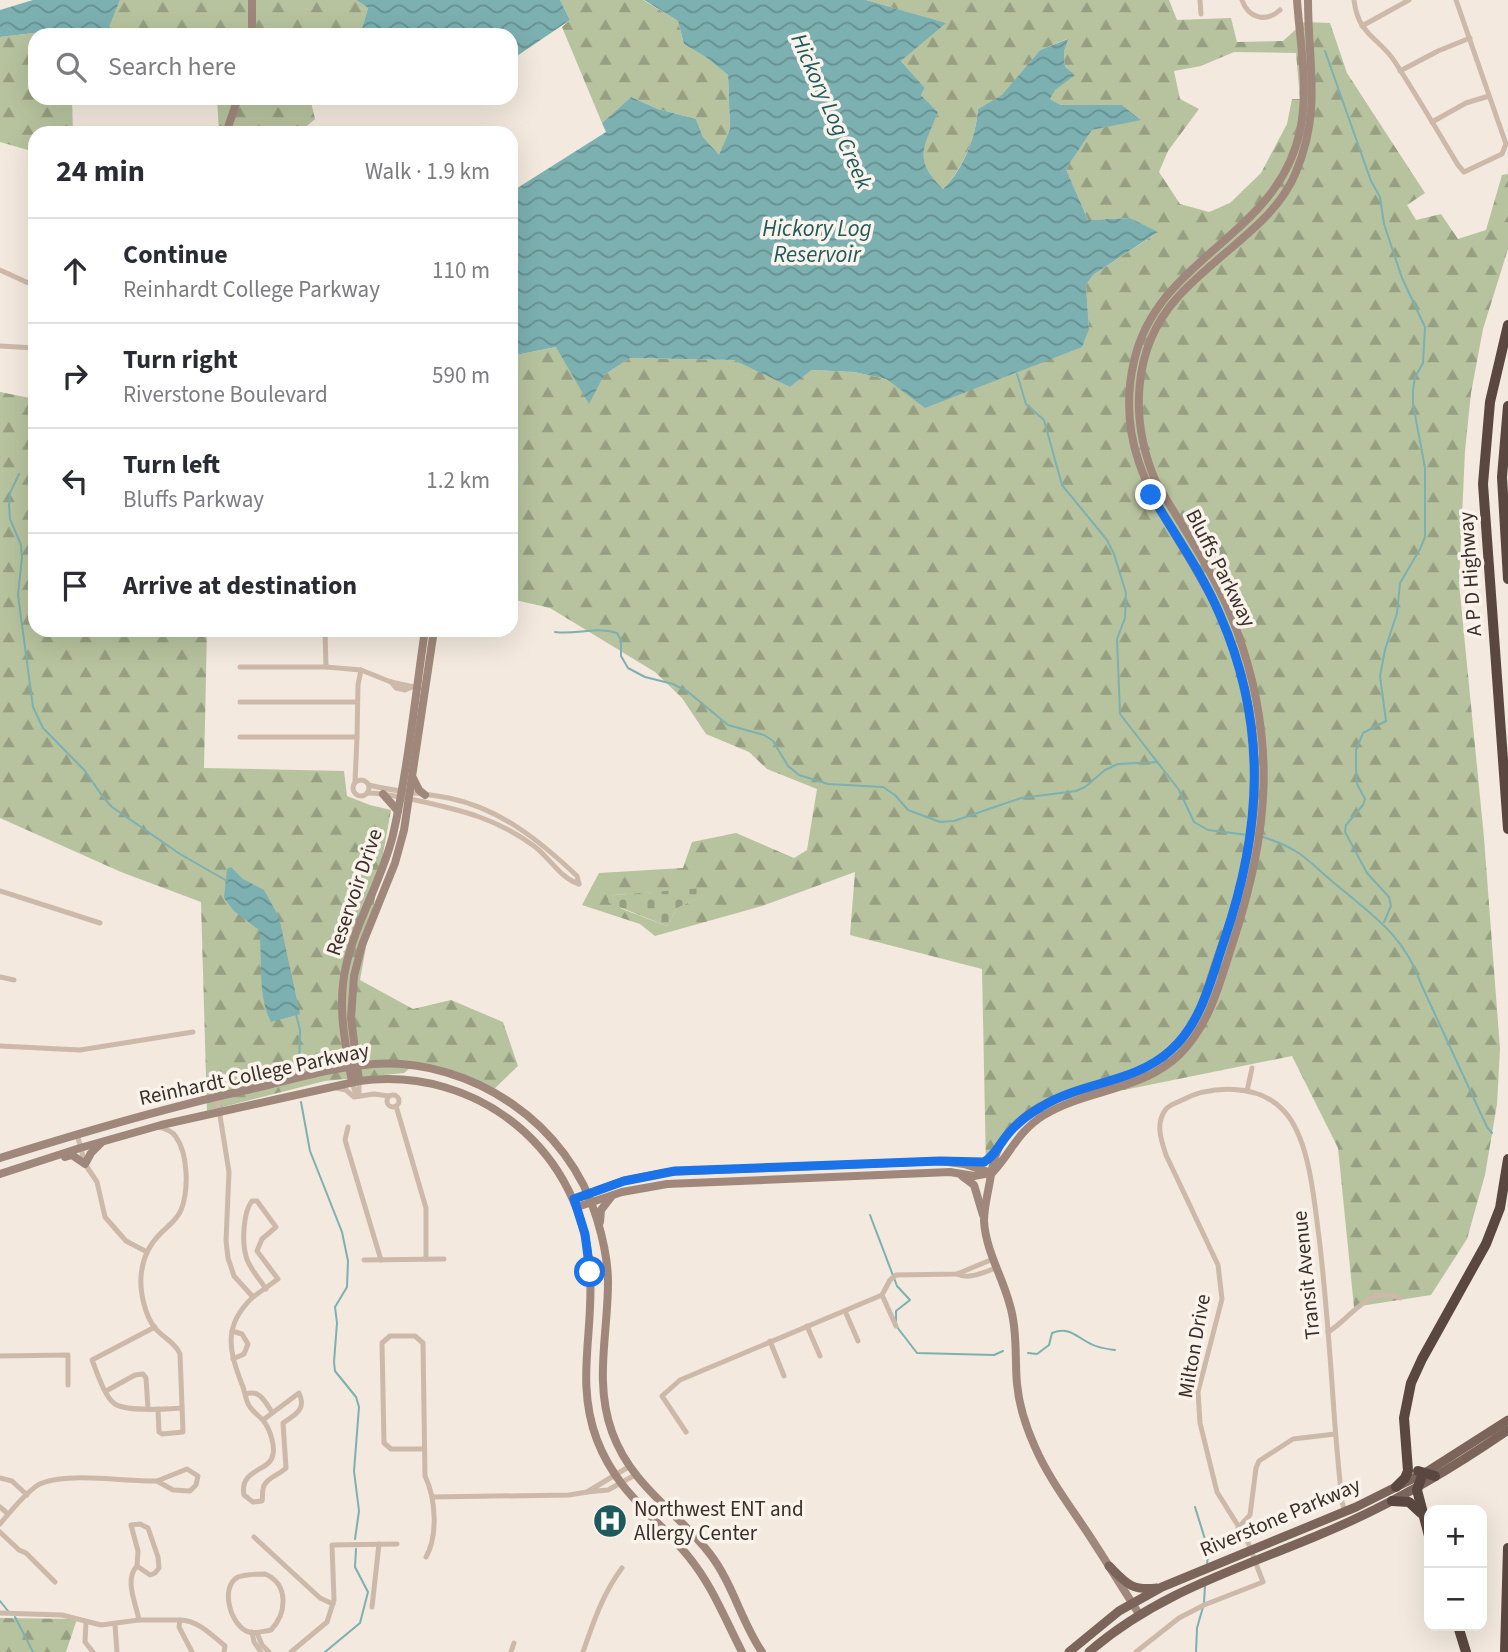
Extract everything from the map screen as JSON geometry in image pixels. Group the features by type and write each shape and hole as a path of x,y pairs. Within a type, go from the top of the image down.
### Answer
{"highway":[{"name":"A P D Highway","path":"1508,325 1490,402 1483,475 1508,829"},
{"path":"1508,406 1502,477 1508,579"},
{"path":"1396,1487 1407,1474 1409,1460 1404,1418 1411,1383 1486,1244 1500,1208 1508,1159"},
{"path":"1409,1460 1415,1469 1435,1476"},
{"path":"1423,1473 1417,1487 1424,1520"},
{"path":"1392,1501 1409,1502 1422,1514"},
{"path":"1506,1652 1508,1548"},
{"path":"1460,1631 1466,1652"}],"main road":[{"name":"Riverstone Parkway","path":"1089,1652 1139,1614 1200,1583 1323,1534 1392,1501 1435,1476 1487,1440 1508,1420"},
{"path":"1487,1440 1508,1430"},
{"name":"Riverstone Parkway","path":"1069,1652 1104,1622 1162,1587 1345,1512 1487,1440"},
{"path":"1109,1566 1128,1585 1135,1588 1144,1590 1162,1587"}],"street":[{"path":"251,0 252,28"},
{"path":"1200,0 1201,14"},
{"path":"1242,0 1245,9 1253,16 1273,16 1280,10"},
{"name":"Bluffs Parkway","path":"992,1173 992,1160 997,1150 1009,1132 1028,1115 1064,1094 1144,1080 1179,1055 1206,1020 1225,952 1254,820 1252,733 1245,693 1220,614 1141,473 1128,414 1135,357 1156,311 1171,289 1254,215 1273,193 1290,162 1300,130 1304,94 1297,0"},
{"name":"Bluffs Parkway","path":"1225,952 1246,902 1263,819 1264,770 1259,715 1236,630 1207,569 1156,482 1141,440 1139,381 1155,328 1175,300 1262,221 1281,199 1295,175 1312,120 1314,92 1308,0"},
{"path":"1354,0 1355,12 1362,26 1394,60 1464,172 1502,154 1506,144 1457,0"},
{"path":"1362,26 1409,0"},
{"path":"1400,71 1470,38"},
{"path":"1302,66 1312,65"},
{"path":"1432,122 1466,103 1489,96"},
{"path":"228,126 236,105"},
{"path":"0,270 28,283"},
{"path":"0,346 28,348"},
{"path":"1175,534 1183,529"},
{"path":"325,637 326,667"},
{"name":"Reservoir Drive","path":"356,1081 342,998 346,966 388,850 398,811 424,637"},
{"name":"Reservoir Drive","path":"349,1038 356,967 398,855 410,795 418,688 433,637"},
{"path":"240,667 326,667 361,670 391,682 397,680 418,688"},
{"path":"361,670 357,702 358,763 353,787 356,794 425,795 458,801 492,813 541,843 577,876 579,884 569,881 538,849 511,830 459,809 410,795"},
{"path":"240,702 357,702"},
{"path":"240,737 357,737"},
{"path":"358,763 363,780 369,785 400,794"},
{"path":"412,778 425,795"},
{"path":"355,782 363,780"},
{"path":"368,793 369,785"},
{"path":"383,794 398,811"},
{"path":"0,891 100,923"},
{"path":"0,977 14,980"},
{"path":"0,1045 59,1050 89,1049 193,1032"},
{"path":"349,1038 363,1058 400,1065"},
{"path":"316,1074 340,1063 349,1038"},
{"name":"Reinhardt College Parkway","path":"0,1158 134,1117 353,1066 400,1065 452,1074 499,1095 539,1126 557,1145 576,1172 589,1199 599,1229 608,1277 601,1358 602,1392 612,1433 635,1475 651,1495 711,1555 762,1652"},
{"path":"1247,1091 1252,1068"},
{"name":"Reinhardt College Parkway","path":"0,1174 154,1127 356,1081 388,1078 428,1082 453,1089 490,1106 525,1132 546,1154 563,1178 585,1234 590,1272 586,1398 597,1439 618,1480 643,1511 686,1553 705,1578 742,1652"},
{"path":"356,1081 359,1096"},
{"path":"324,1087 343,1089 351,1096 394,1094 398,1097 396,1106 426,1208 426,1259"},
{"name":"Bluffs Parkway","path":"992,1173 1018,1136 1030,1125 1093,1091"},
{"name":"Transit Avenue","path":"1218,1091 1247,1091 1264,1097 1284,1111 1298,1135 1311,1171 1329,1321 1335,1434 1345,1512"},
{"name":"Milton Drive","path":"1218,1091 1185,1098 1167,1108 1160,1122 1160,1136 1166,1155 1218,1265 1222,1299 1198,1392 1200,1423 1217,1492 1255,1562"},
{"path":"389,1096 388,1104 396,1106"},
{"path":"218,1097 229,1172 226,1241 228,1258 234,1276 253,1297"},
{"path":"154,1127 172,1133 180,1146 185,1167 183,1204 176,1220 161,1233 147,1252 141,1278 142,1290 148,1315 155,1327 179,1351 183,1432 162,1434 158,1429 158,1409"},
{"path":"348,1127 345,1140 381,1260"},
{"path":"76,1134 85,1164 97,1182 105,1217 126,1241 147,1252"},
{"path":"85,1164 103,1141"},
{"path":"957,1163 984,1162 997,1150"},
{"path":"31,1163 72,1155 85,1164"},
{"path":"589,1199 617,1183 675,1171 940,1161 978,1167 992,1173"},
{"path":"576,1172 590,1184 617,1183"},
{"path":"575,1203 676,1184 954,1172 974,1176 992,1173"},
{"path":"954,1172 974,1185 993,1259 1012,1312 1017,1388 1027,1427 1045,1468 1139,1614"},
{"path":"984,1221 992,1173"},
{"path":"599,1229 601,1210 613,1195"},
{"path":"263,1420 300,1394 300,1410 283,1423 286,1468 267,1482 262,1501 253,1503 244,1495 244,1482 271,1460 274,1454 263,1420 249,1407 233,1359 232,1331 239,1313 253,1297 266,1289 278,1279 257,1251 262,1239 276,1227 257,1201 252,1201 248,1206 246,1224 246,1257 266,1289"},
{"path":"364,1260 444,1259"},
{"path":"685,1433 662,1396 680,1380 882,1295 896,1275 957,1274 993,1259"},
{"path":"957,1274 963,1277 977,1275 996,1268"},
{"path":"1328,1332 1339,1326 1368,1299 1379,1294 1400,1298"},
{"path":"882,1295 896,1326"},
{"path":"845,1311 858,1341"},
{"path":"807,1326 820,1356"},
{"path":"155,1327 92,1360 114,1404 128,1408 182,1408"},
{"path":"232,1331 243,1334 247,1343 244,1354 233,1359"},
{"path":"424,1449 391,1449 384,1443 382,1343 390,1336 415,1336 423,1343 425,1476 432,1497 433,1545 426,1557"},
{"path":"770,1341 784,1376"},
{"path":"0,1356 68,1355 68,1385"},
{"path":"106,1391 135,1374 143,1374 146,1378 148,1409"},
{"path":"246,1394 252,1392 260,1395 272,1412"},
{"path":"1238,1528 1248,1519 1259,1461 1293,1439 1335,1434"},
{"path":"618,1480 630,1466"},
{"path":"0,1524 41,1483 58,1479 157,1481 187,1469 198,1476 193,1490 184,1492 173,1490 157,1481"},
{"path":"432,1497 564,1496 587,1492 635,1475"},
{"path":"0,1478 12,1481 27,1495"},
{"path":"0,1507 8,1514"},
{"path":"137,1566 150,1575 159,1568 148,1528 140,1524 131,1525 138,1551 137,1566 132,1572 131,1581 139,1620"},
{"path":"0,1532 55,1582"},
{"path":"254,1537 320,1598 333,1604"},
{"path":"372,1607 379,1544"},
{"path":"291,1652 327,1622 333,1604 332,1545 397,1544"},
{"path":"1136,1652 1180,1618 1204,1605 1263,1582 1255,1562"},
{"path":"583,1652 594,1620 622,1568"},
{"path":"255,1632 271,1630 283,1613 281,1584 265,1574 239,1576 229,1591 229,1606 233,1618 241,1628 255,1632 269,1652"},
{"path":"0,1614 62,1615 98,1625 139,1620 188,1620 205,1629 226,1646 223,1652"},
{"path":"180,1620 179,1627 192,1652"},
{"path":"86,1622 85,1642 93,1652"},
{"path":"115,1625 117,1652"},
{"path":"255,1632 254,1642 261,1652"},
{"path":"511,1652 514,1643"}],"green space":[{"path":"120,0 356,0 368,8 362,28 107,28"},
{"path":"560,0 643,0 678,21 684,44 728,75 730,129 719,156 703,137 696,119 658,109 631,97 602,123 562,27 570,20"},
{"path":"866,0 1169,0 1177,20 1231,18 1237,42 1283,41 1304,22 1330,23 1347,73 1425,193 1407,205 1416,220 1441,214 1458,239 1486,230 1502,175 1508,174 1508,249 1483,329 1471,393 1465,451 1459,583 1484,838 1500,1049 1497,1104 1485,1175 1467,1239 1431,1295 1354,1307 1338,1148 1292,1056 1124,1090 1076,1094 1035,1111 1014,1128 986,1167 982,969 850,935 855,872 762,906 655,936 640,924 582,905 599,873 683,868 692,842 736,833 794,858 807,850 817,789 767,769 749,752 706,734 682,698 655,672 550,608 518,601 518,355 556,347 604,375 630,358 735,360 790,387 812,370 854,372 886,379 925,407 1089,329 1086,285 1093,275 1157,233 1130,218 1088,220 1066,169 1092,130 1140,119 1122,105 1061,105 1050,99 1065,67 1067,39 1040,50 1002,96 978,109 967,152 957,172 943,189 927,169 923,152 938,112 921,95 925,88 901,61 945,23","holes":["1234,52 1296,53 1300,99 1292,99 1287,124 1261,173 1230,203 1209,212 1180,204 1159,172 1168,151 1199,109 1180,99 1174,71 1201,66","703,889 706,894 677,908 667,926 622,909 609,899 615,895"]},
{"path":"28,34 28,105 72,105 73,126 28,126 28,150 0,142 0,37"},
{"path":"217,105 312,105 315,119 307,126 219,126"},
{"path":"0,392 28,398 28,637 207,637 204,768 344,771 347,796 391,810 360,980 413,1009 451,1000 503,1022 518,1066 492,1091 414,1065 404,1073 325,1081 207,1111 201,902 121,872 0,818"},
{"path":"703,888 707,894 677,908 667,926 609,903 608,899 615,895"},
{"path":"0,1618 77,1619 66,1652 0,1652"}],"water":[{"path":"33,0 120,0 108,28 28,28 28,34 0,37 0,10"},
{"path":"356,0 560,0 570,20 518,55 518,28 362,28 368,8"},
{"name":"Hickory Log Reservoir","path":"644,0 866,0 946,23 901,61 925,88 921,95 938,112 925,144 924,161 943,189 957,172 967,152 978,109 1002,95 1040,50 1068,39 1064,52 1065,67 1075,75 1055,90 1050,99 1061,105 1122,105 1141,120 1092,130 1066,169 1088,220 1130,218 1158,232 1093,275 1086,285 1089,329 1082,347 925,408 886,379 854,372 812,370 790,387 734,360 630,358 604,375 589,404 556,347 518,355 518,188 606,132 602,123 631,97 658,109 696,119 703,137 719,155 730,129 728,75 684,44 678,21"},
{"path":"231,867 243,879 264,890 279,917 300,1014 271,1022 262,989 259,930 234,911 224,898 227,869"}],"waterway":[{"path":"1325,51 1371,181 1380,197 1384,224 1402,278 1425,327 1423,363 1415,377 1413,390 1413,404 1425,468 1425,537 1400,583 1397,613 1380,676 1386,721 1363,733 1356,750 1357,784 1365,799 1346,825 1345,832 1367,873 1389,897 1391,906 1384,922"},
{"name":"Hickory Log Creek","path":"1017,374 1026,404 1044,420 1062,485 1107,540 1126,593 1125,618 1117,639 1120,714 1179,790 1194,822 1208,830 1248,835"},
{"path":"19,474 10,493 10,519 21,545 18,595 33,707 43,728 85,771 112,807 180,854 227,881"},
{"path":"555,632 602,630 617,633 621,640 621,656 628,668 645,677 673,684 687,691 728,725 764,735 773,741 788,766 799,775 828,784 883,787 895,795 908,810 940,822 954,821 1021,798 1076,791 1118,764 1158,762"},
{"name":"Hickory Log Creek","path":"1263,837 1305,857 1377,918 1398,941 1414,968 1492,1133"},
{"path":"296,1014 300,1030 299,1071"},
{"path":"301,1102 310,1151 342,1232 348,1261 347,1287 335,1307 337,1323 334,1362 335,1371 356,1397 359,1407 354,1471 359,1511 355,1539"},
{"path":"870,1215 897,1286 910,1300 896,1311 896,1321"},
{"path":"897,1327 917,1353 994,1355 1003,1351"},
{"path":"1028,1353 1037,1354 1049,1345 1052,1333 1058,1331 1073,1333 1097,1346 1115,1350"},
{"path":"1195,1507 1209,1552 1207,1563"},
{"path":"325,1652 360,1623 368,1592 355,1567 356,1549"},
{"path":"1204,1602 1205,1586"},
{"path":"0,1601 8,1611"},
{"path":"1196,1652 1197,1628 1203,1607"},
{"path":"15,1617 33,1652"}],"place":[{"name":"Northwest ENT and Allergy Center","path":"610,1521"}],"route":[{"path":"590,1272 585,1234 574,1199 624,1181 675,1171 940,1161 984,1162 997,1150 1009,1132 1028,1115 1064,1094 1128,1076 1171,1050 1186,1033 1200,1010 1236,907 1254,820 1255,777 1252,733 1233,649 1220,614 1202,579 1151,495"}]}
